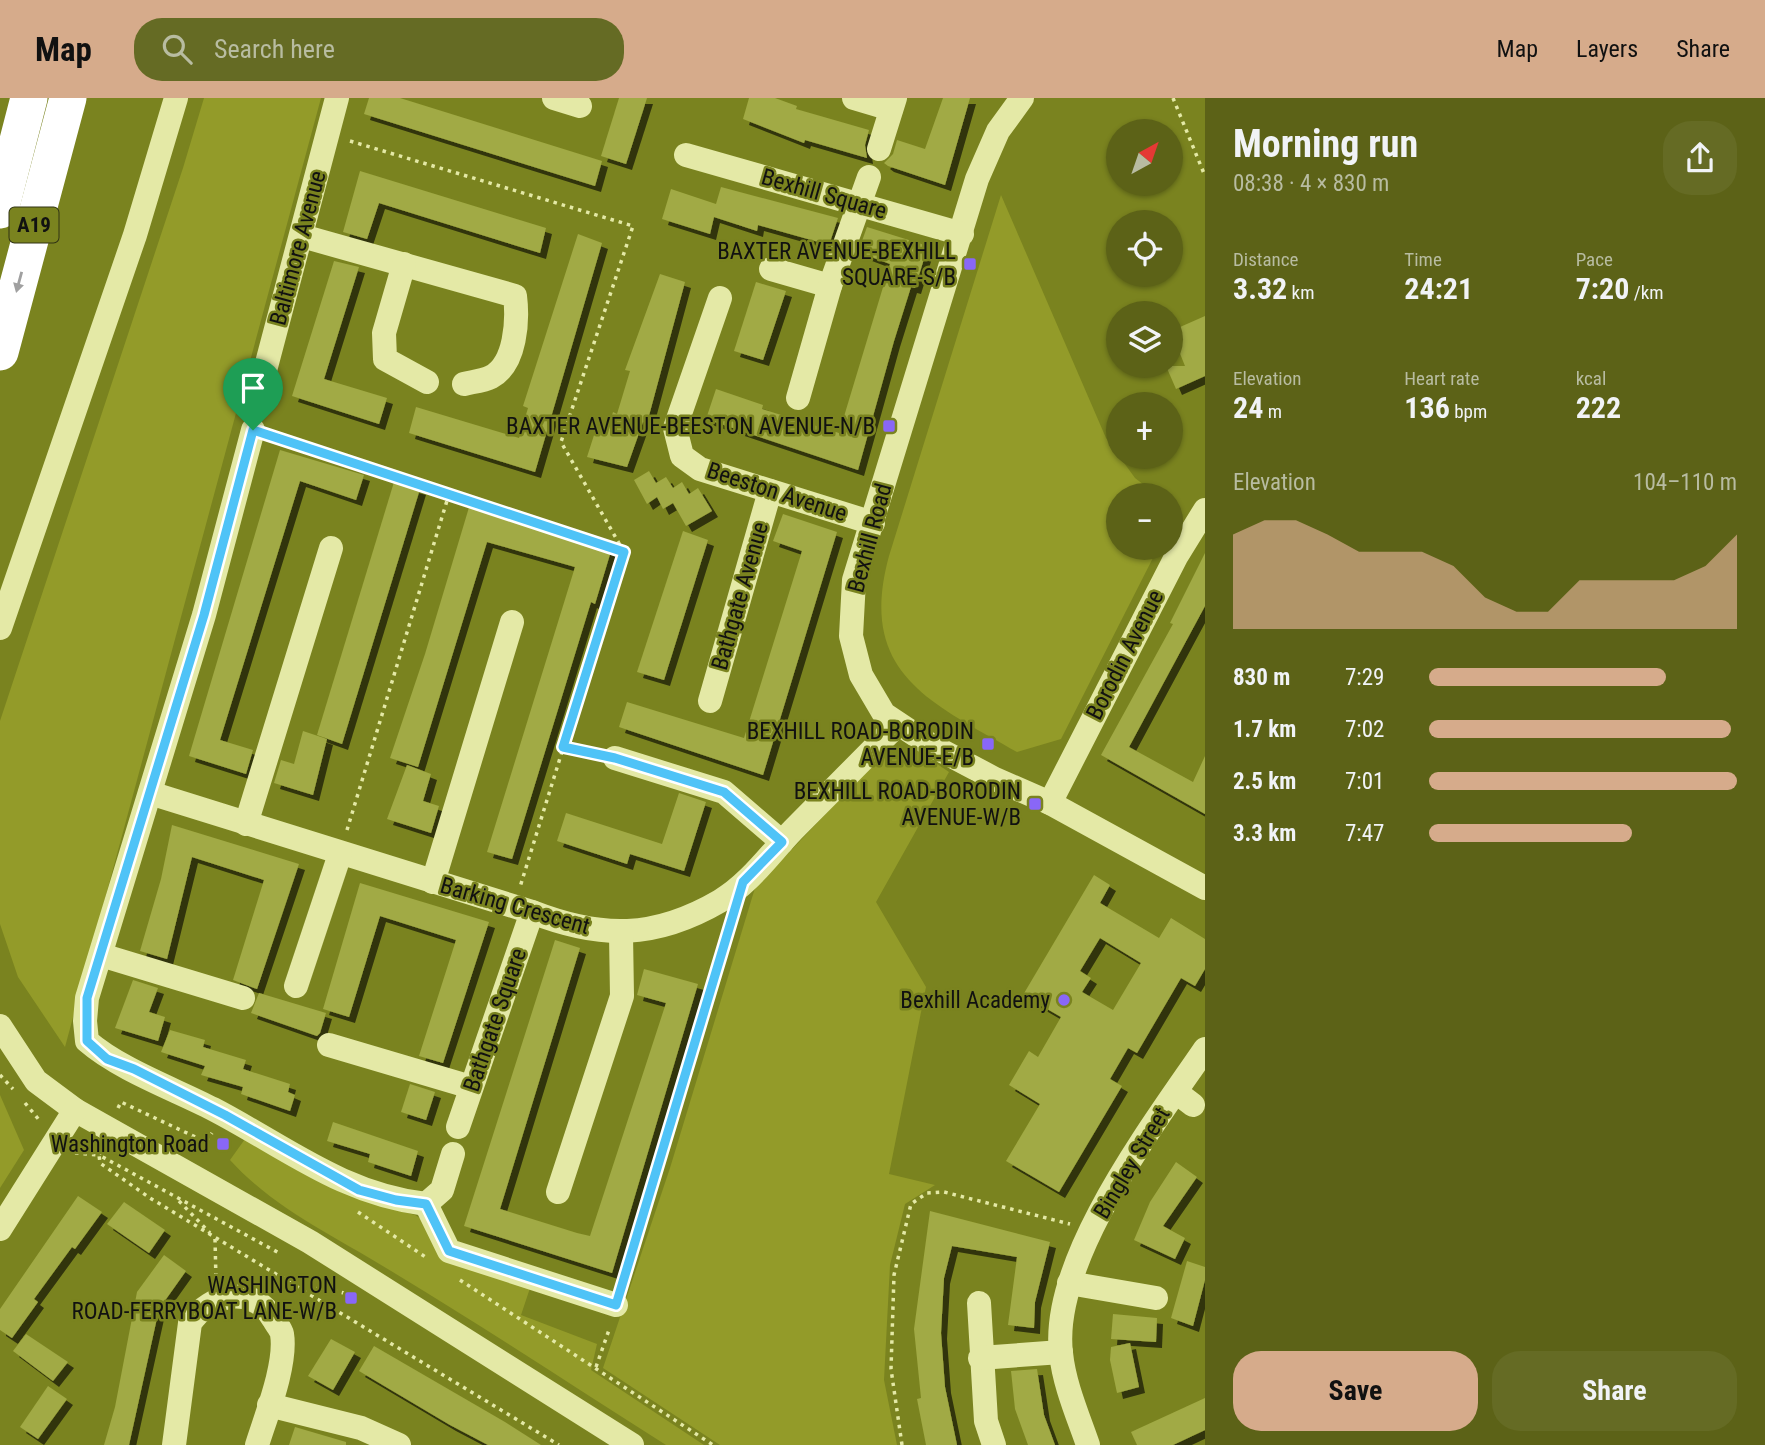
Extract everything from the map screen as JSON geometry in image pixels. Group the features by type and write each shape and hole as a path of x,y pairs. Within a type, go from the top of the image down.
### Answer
{"highway":[{"path":"0,167 14,98"},
{"name":"A19","path":"0,210 29,98"},
{"name":"A19","path":"0,352 68,98"},
{"path":"33,226 81,98"}],"street":[{"path":"0,628 135,235 176,98"},
{"name":"Baltimore Avenue","path":"258,397 337,98"},
{"path":"554,98 580,106"},
{"path":"854,98 893,104 878,149"},
{"name":"Bexhill Road","path":"1023,98 998,131 977,179 854,580 851,636 860,675 884,714 898,724 995,779 1050,803 1205,888"},
{"name":"Bexhill Square","path":"686,155 961,234"},
{"path":"799,398 831,286 869,177"},
{"path":"302,236 515,296 517,320 507,359 492,377 464,384"},
{"path":"404,264 384,333 385,359 427,382"},
{"path":"771,269 831,286"},
{"name":"Beeston Avenue","path":"720,298 675,428 682,456 700,469 873,523"},
{"path":"253,430 204,615 87,998 87,1041 107,1059 213,1110 359,1190 396,1200 426,1204"},
{"name":"Bathgate Avenue","path":"710,701 770,491"},
{"name":"Borodin Avenue","path":"1050,803 1201,526"},
{"path":"246,824 331,548"},
{"path":"433,882 512,622"},
{"name":"Barking Crescent","path":"150,793 570,927 621,934 655,929 721,901 743,882 898,724"},
{"path":"615,758 724,792 782,842"},
{"path":"296,986 340,854"},
{"name":"Bathgate Square","path":"458,1128 523,910"},
{"path":"558,1192 622,996 624,967 621,934"},
{"path":"101,955 243,998"},
{"path":"0,1026 36,1081 75,1110 204,1185 310,1242 632,1445"},
{"path":"330,1045 471,1087"},
{"name":"Bingley Street","path":"1088,1445 1061,1352 1063,1296 1105,1202 1146,1133 1185,1098 1205,1049"},
{"path":"0,1230 75,1110"},
{"path":"426,1204 442,1189 453,1154"},
{"path":"426,1204 449,1251 616,1305"},
{"path":"1069,1283 1156,1298"},
{"path":"174,1445 182,1403 187,1336 198,1312 215,1299 232,1294 251,1299 268,1310 282,1333 278,1378 257,1445"},
{"path":"979,1303 980,1357 986,1421 994,1445"},
{"path":"980,1357 1061,1352"},
{"path":"269,1405 361,1427 399,1445"}],"path":[{"path":"1173,98 1205,176"},
{"path":"328,134 633,226 561,442 624,552 563,747 523,910"},
{"path":"253,430 624,552"},
{"path":"340,854 449,494"},
{"path":"563,747 615,758"},
{"path":"596,1367 743,882"},
{"path":"0,1075 16,1093"},
{"path":"109,1128 121,1101 206,1142 216,1128"},
{"path":"24,1102 40,1120 40,1132 54,1142"},
{"path":"99,1155 100,1163 216,1239 559,1445"},
{"path":"902,1445 891,1369 894,1288 911,1204 927,1193 944,1192 1093,1230"},
{"path":"175,1197 216,1239 215,1299"},
{"path":"356,1211 437,1265"},
{"path":"449,1273 713,1445"},
{"path":"279,1277 352,1295"}],"green space":[{"path":"204,98 321,98 65,1047 18,977 0,924 0,721"},
{"path":"1001,195 1106,438 1106,469 1128,469 1141,483 1106,483 1106,560 1152,560 1061,739 1017,752 930,699 908,679 892,656 883,629 882,596 889,556"},
{"path":"917,750 949,772 876,902 926,987 889,1174 935,1185 905,1204 890,1265 884,1380 897,1445 720,1445 603,1368 670,1168 755,888 882,755"},
{"path":"0,1095 24,1150 0,1188"},
{"path":"245,1139 374,1204 415,1215 530,1288 521,1315 597,1344 591,1370 704,1445 666,1445 464,1316 288,1209 248,1178 230,1160"}],"building":[{"path":"369,98 400,98 602,161 595,186 364,114"},
{"path":"619,98 647,98 626,164 601,156"},
{"path":"749,98 775,98 797,106 796,109 869,130 865,145 867,158 805,140 804,143 743,119"},
{"path":"943,98 970,98 945,185 884,163 893,154 897,140 925,149"},
{"path":"360,171 546,228 540,253 379,203 367,239 343,232"},
{"path":"721,187 838,218 829,245 758,225 757,231 714,217 710,234 662,219 671,189 716,204"},
{"path":"867,227 928,246 915,288 911,287 894,341 858,470 706,419 716,389 763,405 762,409 839,433 890,264 858,252"},
{"path":"578,234 602,243 535,472 409,433 416,407 519,438 528,408 523,406"},
{"path":"334,261 359,267 324,379 387,398 379,424 292,396"},
{"path":"660,274 685,282 647,423 643,422 627,467 587,457 595,432 606,435 613,412 617,414 630,371 625,370"},
{"path":"756,282 786,291 763,360 734,351"},
{"path":"1205,316 1205,376 1176,389 1171,378 1183,378 1185,366 1183,326"},
{"path":"280,450 364,475 356,500 300,481 220,740 253,750 246,774 189,756"},
{"path":"649,471 656,483 666,477 673,488 682,482 689,494 698,488 712,511 686,526 673,503 663,509 657,497 647,504 634,480"},
{"path":"394,482 420,489 342,744 317,735"},
{"path":"470,504 611,551 595,604 591,602 512,859 487,852 575,567 487,542 418,767 390,758 425,654"},
{"path":"783,514 837,532 763,775 619,727 627,702 744,738 802,551 773,541"},
{"path":"683,531 708,540 664,680 637,672"},
{"path":"1205,553 1205,606 1129,747 1193,782 1205,756 1205,814 1101,755 1173,624 1170,623"},
{"path":"303,731 327,739 313,795 274,783 281,760 294,764"},
{"path":"407,765 431,774 423,801 439,806 431,833 387,819"},
{"path":"679,793 706,802 684,871 630,854 627,864 557,841 566,813 662,844"},
{"path":"172,825 299,864 257,989 233,980 264,880 192,857 167,959 140,951 161,879"},
{"path":"1094,875 1110,885 1100,903 1159,938 1171,918 1205,939 1205,969 1195,986 1181,978 1137,1053 1128,1048 1110,1079 1122,1086 1059,1192 1006,1161 1040,1104 1009,1085 1029,1051 1038,1057 1061,1017 1023,995","holes":["1100,938 1141,963 1113,1010 1082,992 1091,978 1080,971"]},
{"path":"360,883 489,922 443,1063 419,1056 456,940 380,916 349,1017 323,1009"},
{"path":"555,940 580,948 500,1209 577,1233 590,1236 666,1003 637,995 644,969 698,984 612,1273 464,1226"},
{"path":"133,980 158,988 149,1012 165,1017 158,1041 115,1028"},
{"path":"259,993 326,1013 320,1033 317,1036 251,1013"},
{"path":"170,1030 205,1040 203,1047 246,1060 243,1069 290,1084 288,1092 295,1095 290,1111 241,1094 243,1087 201,1075 205,1066 161,1052"},
{"path":"410,1084 435,1092 426,1120 401,1112"},
{"path":"333,1122 418,1151 411,1176 368,1162 370,1154 327,1141"},
{"path":"1176,1162 1197,1177 1163,1226 1185,1238 1175,1259 1134,1240 1150,1202"},
{"path":"78,1196 102,1212 34,1299 38,1302 12,1338 0,1330 0,1309"},
{"path":"124,1202 165,1230 149,1253 107,1224"},
{"path":"930,1211 1050,1242 1035,1302 1034,1328 1008,1325 1017,1257 952,1246 944,1278 941,1333 945,1387 957,1445 926,1445 917,1399 921,1398 914,1329"},
{"path":"164,1255 186,1271 159,1309 129,1445 104,1445 115,1407 137,1292"},
{"path":"1187,1261 1205,1267 1205,1280 1193,1326 1171,1318"},
{"path":"1113,1314 1157,1318 1156,1342 1111,1339"},
{"path":"26,1334 68,1362 53,1381 13,1351"},
{"path":"331,1339 355,1352 333,1390 308,1376"},
{"path":"1130,1343 1139,1387 1117,1393 1110,1360 1111,1347"},
{"path":"374,1346 541,1445 488,1445 450,1425 359,1371"},
{"path":"1037,1369 1044,1415 1055,1445 1028,1445 1015,1409 1011,1371"},
{"path":"48,1386 67,1399 38,1439 20,1427"},
{"path":"1205,1398 1205,1430 1173,1445 1137,1445 1131,1432"},
{"path":"295,1427 346,1442 346,1445 289,1445"}],"place":[{"name":"BAXTER AVENUE-BEXHILL SQUARE-S/B","path":"970,264"},
{"name":"BAXTER AVENUE-BEESTON AVENUE-N/B","path":"889,426"},
{"name":"BEXHILL ROAD-BORODIN AVENUE-E/B","path":"988,744"},
{"name":"BEXHILL ROAD-BORODIN AVENUE-W/B","path":"1035,804"},
{"name":"Bexhill Academy","path":"1064,1000"},
{"name":"Washington Road","path":"223,1144"},
{"name":"WASHINGTON ROAD-FERRYBOAT LANE-W/B","path":"351,1298"}],"route":[{"path":"253,430 624,552 563,747 615,758 724,792 782,842 743,882 616,1305 449,1251 426,1204 396,1200 359,1190 225,1115 134,1069 107,1059 87,1041 87,998 204,615 253,430"}]}
